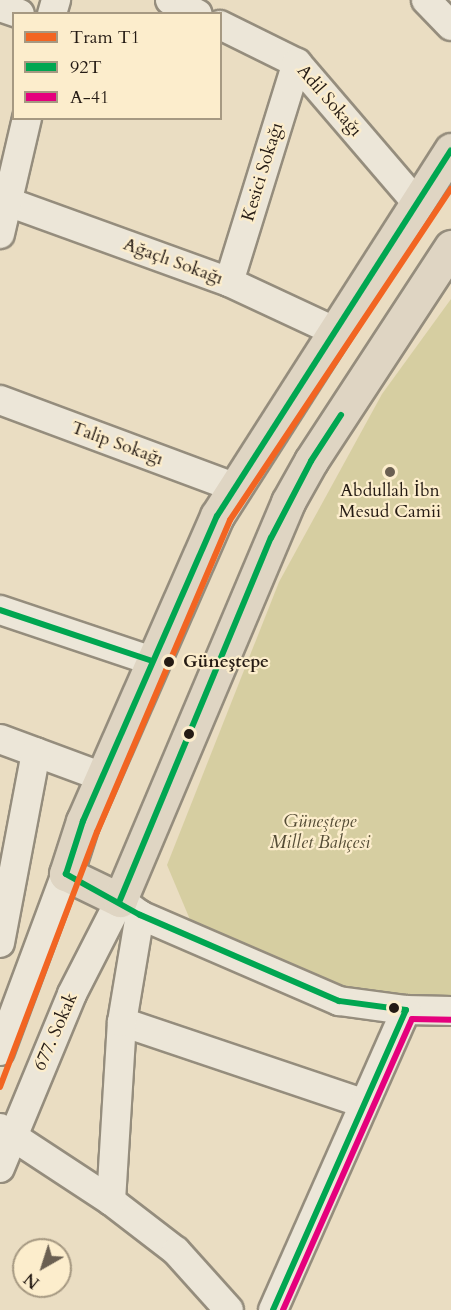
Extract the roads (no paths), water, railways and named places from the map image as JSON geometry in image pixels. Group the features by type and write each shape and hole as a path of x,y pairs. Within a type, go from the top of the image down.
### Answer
{"main road":[{"path":"451,150 234,487 152,661 83,821 66,874 130,908 288,502 310,461 451,247"}],"street":[{"path":"171,0 194,12"},
{"path":"426,0 451,26"},
{"name":"Adil Sokağı","path":"222,26 297,63 416,202"},
{"name":"Kesici Sokağı","path":"229,282 297,63"},
{"path":"0,234 27,120"},
{"name":"Ağaçlı Sokağı","path":"8,202 229,282 334,331"},
{"name":"Talip Sokağı","path":"0,400 234,487"},
{"path":"0,610 152,661"},
{"path":"0,739 103,777"},
{"path":"0,943 36,752"},
{"path":"0,1051 66,874"},
{"path":"111,1201 130,908 339,1001 406,1010 451,1011"},
{"name":"677. Sokak","path":"0,1168 6,1130 72,994 130,908"},
{"path":"273,1310 362,1103 406,1010"},
{"path":"122,1022 362,1103"},
{"path":"6,1130 111,1201 176,1251 229,1310"}],"tram line":[{"name":"T1","path":"0,1087 97,832 230,520 451,189"}],"place":[{"name":"Abdullah İbn Mesud Camii","path":"390,472"},
{"name":"Güneştepe","path":"169,662"}],"park label":[{"name":"Güneştepe Millet Bahçesi","path":"320,833"}]}
